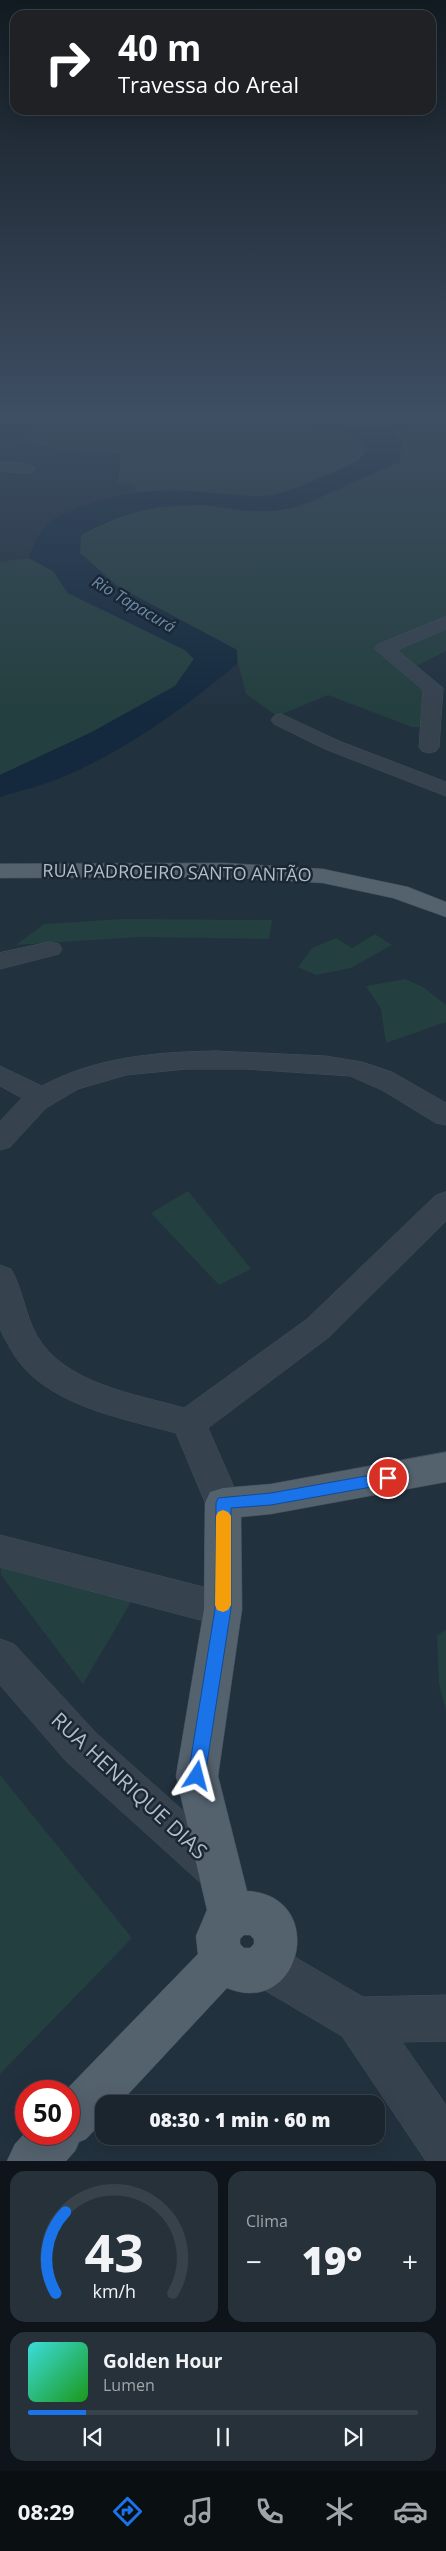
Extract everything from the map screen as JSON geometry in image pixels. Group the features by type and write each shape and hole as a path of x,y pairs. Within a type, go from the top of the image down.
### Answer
{"main road":[{"name":"RUA PADROEIRO SANTO ANTÃO","path":"0,871 225,870 295,873 357,882 400,892 444,907"},
{"path":"80,2111 240,1947 218,1870 197,1776 223,1609 223,1503 271,1499 446,1467"},
{"path":"32,2161 47,2145"}],"street":[{"path":"386,767 408,755 437,746 433,688 384,648 446,622"},
{"path":"281,720 332,745 446,790"},
{"path":"0,961 50,949"},
{"path":"0,1140 42,1097 89,1075 157,1061 224,1059 350,1068 372,1074 446,1116"},
{"path":"0,1075 42,1097"},
{"path":"189,1423 318,1328 446,1203"},
{"path":"0,1277 12,1318 34,1358 79,1391 189,1423"},
{"path":"189,1423 223,1503"},
{"path":"0,1551 223,1609"},
{"name":"RUA HENRIQUE DIAS","path":"0,1657 81,1747 218,1870"},
{"path":"240,1947 358,2020 446,2147"},
{"path":"358,2020 446,2018"}],"green space":[{"path":"125,514 446,514 446,651 409,670 433,688 421,727 412,727 328,695 277,716 246,694 237,650 117,586 80,553 81,535 112,518"},
{"path":"29,558 53,571 68,593 185,650 194,659 175,686 92,732 0,775 0,562"},
{"path":"124,919 272,920 269,939 140,937 16,945 44,924"},
{"path":"375,934 392,945 351,968 316,975 298,967 312,948 336,938 352,948"},
{"path":"405,979 423,987 446,1005 446,1022 386,1043 381,1009 366,986"},
{"path":"188,1191 251,1269 219,1285 151,1213"},
{"path":"0,1560 135,1595 83,1684 1,1575"},
{"path":"446,1630 446,1711 439,1684 437,1635"},
{"path":"0,1775 132,1938 0,2074"}],"water":[{"name":"Rio Tapacurá","path":"64,514 130,514 81,535 80,553 117,586 237,650 237,664 174,713 106,756 58,779 0,797 0,775 92,732 175,686 194,659 185,650 68,593 53,571 29,558 38,536 44,528 49,522"}],"slow traffic":[{"path":"223,1516 223,1605"}],"route":[{"path":"197,1776 223,1609 223,1503 271,1499 388,1478"}]}
